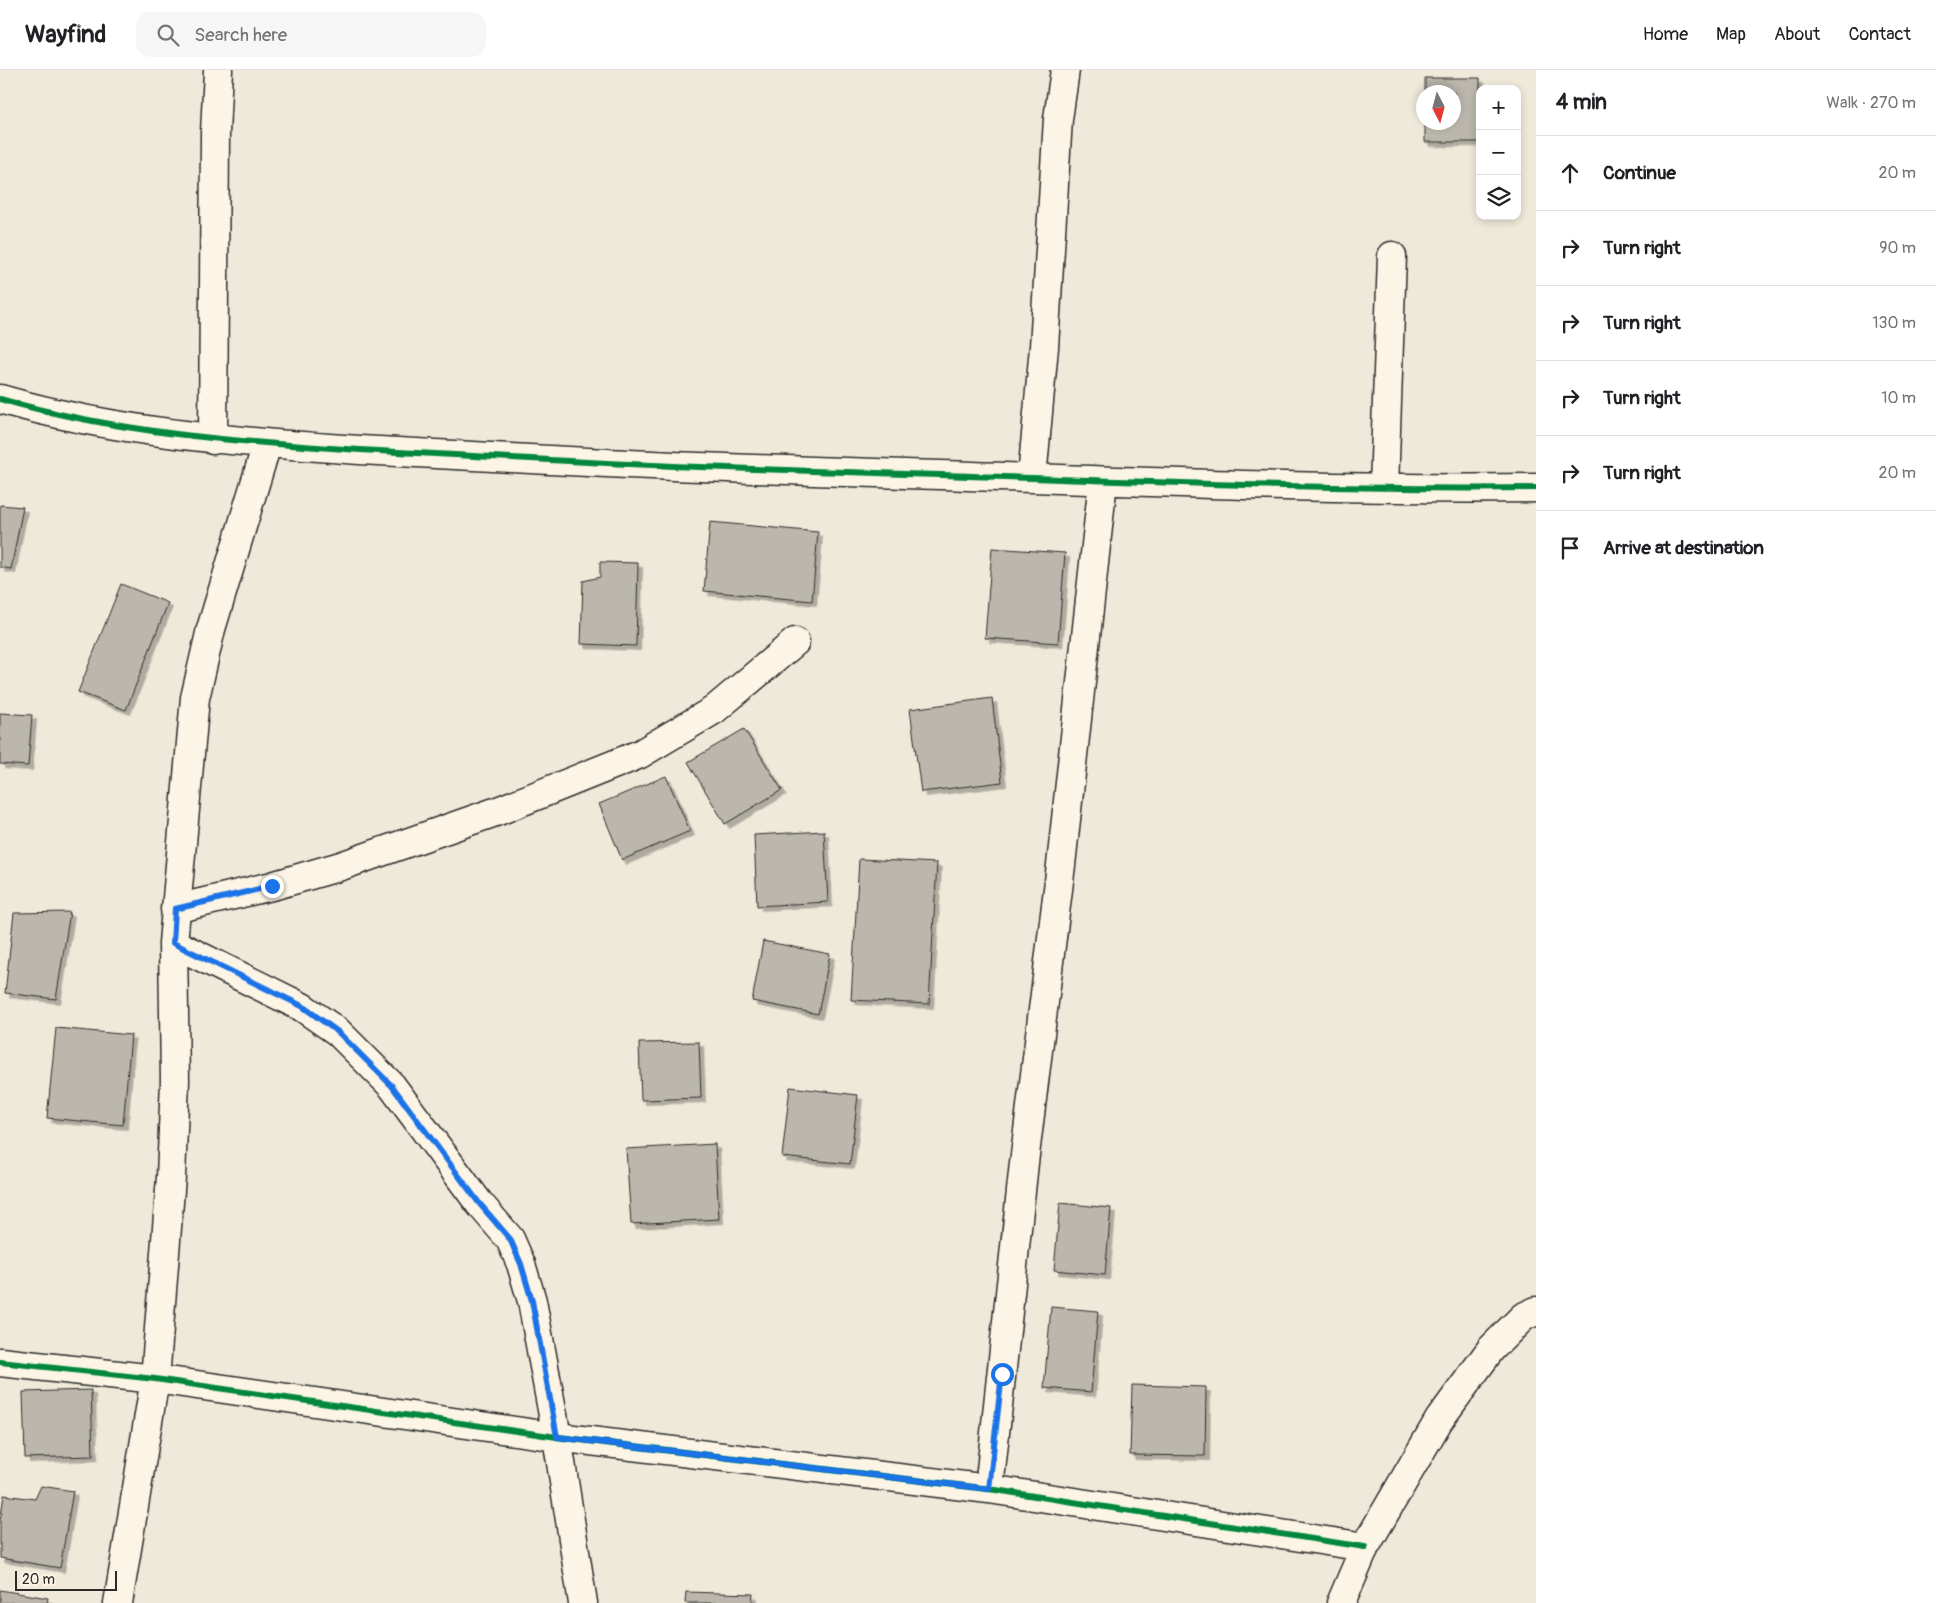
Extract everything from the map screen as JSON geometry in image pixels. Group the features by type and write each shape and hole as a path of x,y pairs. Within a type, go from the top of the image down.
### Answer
{"street":[{"path":"213,440 218,70"},
{"path":"1032,478 1044,347 1058,119 1065,70"},
{"path":"1384,488 1392,256"},
{"path":"0,399 110,424 168,434 267,444 664,466 1103,481 1384,488 1536,488"},
{"path":"118,1603 155,1379 171,1177 175,1081 173,943 195,698 201,664 267,444"},
{"path":"989,1489 1024,1163 1061,865 1103,481"},
{"path":"175,909 272,886 341,866 498,811 640,754 680,732 714,710 795,642"},
{"path":"173,943 302,1006 338,1032 392,1086 479,1203 510,1239 521,1264 532,1301 557,1437 583,1603"},
{"path":"1341,1603 1365,1547 1439,1420 1491,1349 1523,1317 1536,1311"},
{"path":"0,1362 155,1379 557,1437 989,1489 1365,1547"}],"building":[{"path":"1425,78 1480,78 1480,85 1476,85 1476,142 1425,142 1425,130 1461,130 1461,85 1425,85"},
{"path":"0,505 23,507 11,569 0,567"},
{"path":"710,522 818,532 812,601 704,591"},
{"path":"992,548 1065,553 1058,643 985,638"},
{"path":"600,562 638,563 636,646 581,644 583,581 600,577"},
{"path":"121,584 168,603 126,710 78,692"},
{"path":"992,698 1002,782 921,792 910,709"},
{"path":"0,713 32,715 28,766 0,764"},
{"path":"744,729 782,790 725,824 688,762"},
{"path":"666,776 690,831 622,860 599,804"},
{"path":"824,831 828,902 757,906 754,835"},
{"path":"859,859 937,863 929,1004 851,1000"},
{"path":"70,912 56,999 5,993 14,913"},
{"path":"763,941 830,954 818,1014 752,1001"},
{"path":"56,1028 131,1035 123,1125 47,1118"},
{"path":"699,1042 701,1098 641,1100 639,1043"},
{"path":"790,1087 858,1095 850,1164 782,1157"},
{"path":"715,1144 719,1219 631,1224 626,1149"},
{"path":"1060,1203 1111,1208 1105,1275 1054,1270"},
{"path":"1051,1307 1098,1311 1091,1392 1044,1388"},
{"path":"1132,1385 1206,1387 1205,1456 1130,1455"},
{"path":"91,1390 93,1456 25,1458 23,1392"},
{"path":"41,1486 73,1491 60,1568 0,1558 0,1521 4,1495 35,1499"},
{"path":"0,1590 48,1598 47,1603 0,1603"},
{"path":"686,1592 753,1594 752,1603 685,1603"}],"cycle path":[{"path":"0,399 44,411 133,428 223,439 360,450 767,470 1347,487 1536,488"},
{"path":"0,1362 155,1379 557,1437 989,1489 1365,1547"}],"route":[{"path":"272,886 175,909 173,943 302,1006 338,1032 392,1086 479,1203 510,1239 521,1264 532,1301 557,1437 989,1489 1002,1374"}]}
